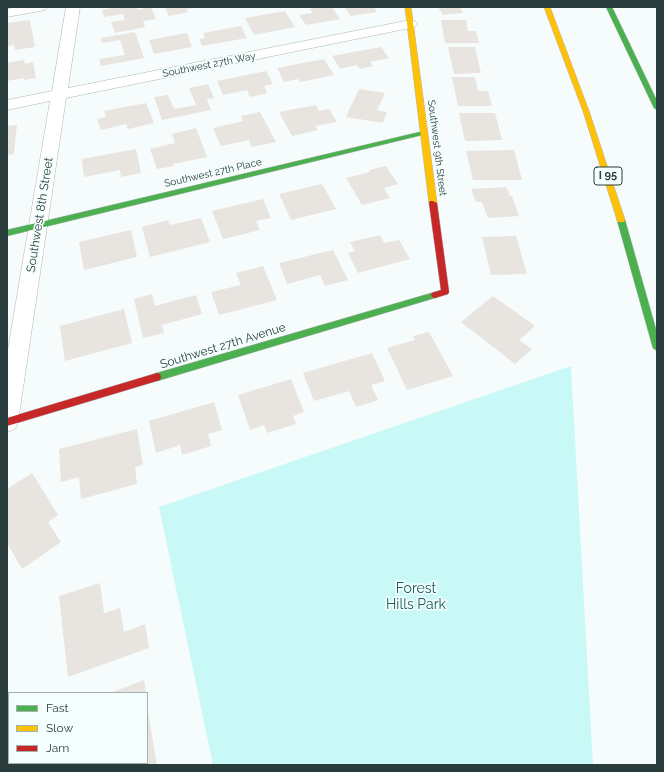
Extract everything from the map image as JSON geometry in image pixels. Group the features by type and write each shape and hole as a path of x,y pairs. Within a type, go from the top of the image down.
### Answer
{"main road":[{"name":"Southwest 9th Street","path":"408,7 445,292"},
{"name":"I 95","path":"547,7 586,111 610,182 657,348"},
{"path":"609,7 657,108"},
{"name":"Southwest 27th Place","path":"7,233 424,133"},
{"name":"Southwest 27th Avenue","path":"7,422 445,292"}],"street":[{"path":"7,13 40,7"},
{"name":"Southwest 8th Street","path":"7,422 73,7"},
{"name":"Southwest 27th Way","path":"7,105 410,24"}],"green space":[{"name":"Forest Hills Park","path":"571,366 593,765 213,765 159,507"}],"building":[{"path":"117,7 137,7 138,10 151,7 156,19 143,21 145,27 115,33 111,22 125,20 123,14 104,17 102,10"},
{"path":"165,7 192,8 186,9 188,12 169,16"},
{"path":"332,7 340,19 306,25 299,15 312,13 310,9"},
{"path":"344,7 374,7 377,12 351,16"},
{"path":"438,7 460,7 463,13 443,15"},
{"path":"285,11 295,27 254,35 245,18"},
{"path":"30,20 35,47 15,50 14,45 8,46 7,23"},
{"path":"441,20 466,20 468,31 476,31 479,43 445,43"},
{"path":"241,26 247,38 202,46 199,39 205,38 203,33"},
{"path":"135,32 144,58 101,66 99,59 125,55 120,40 102,43 101,38"},
{"path":"187,33 192,47 154,54 149,40"},
{"path":"381,47 389,58 370,62 373,66 360,69 357,65 340,69 332,56"},
{"path":"448,47 475,47 481,73 454,74"},
{"path":"324,59 334,75 300,82 298,79 284,82 277,68"},
{"path":"24,60 25,64 33,62 36,78 24,80 23,78 7,81 7,63"},
{"path":"266,71 273,84 264,86 267,93 250,97 247,90 223,95 217,81"},
{"path":"452,77 475,77 478,91 488,91 492,106 458,106"},
{"path":"208,84 214,98 207,99 211,110 162,120 154,97 168,95 174,109 196,105 189,88"},
{"path":"359,89 385,93 377,110 387,112 383,123 346,117"},
{"path":"146,103 154,123 128,129 126,124 101,130 97,119 106,117 104,111"},
{"path":"316,105 319,111 329,109 337,122 315,126 318,130 292,136 279,112"},
{"path":"260,112 276,142 252,147 249,140 221,146 213,128 243,121 241,116"},
{"path":"459,113 495,113 502,140 465,141"},
{"path":"17,125 14,154 7,155 7,126"},
{"path":"196,128 207,157 157,169 150,149 175,143 172,134"},
{"path":"136,149 141,173 121,177 120,170 84,177 82,159"},
{"path":"514,150 522,180 473,180 466,151"},
{"path":"386,166 398,184 384,188 390,198 362,205 346,178"},
{"path":"322,184 336,209 291,220 279,194"},
{"path":"506,187 510,196 512,196 519,216 488,218 482,202 476,202 471,189"},
{"path":"263,199 271,218 256,221 260,230 223,239 212,211"},
{"path":"201,218 210,242 150,257 142,227 168,220 170,225"},
{"path":"131,230 137,257 84,270 79,242"},
{"path":"380,235 384,243 399,240 410,259 358,273 348,253 355,251 350,242"},
{"path":"516,236 527,274 491,275 482,237"},
{"path":"333,250 348,280 325,286 320,275 287,284 279,263"},
{"path":"263,266 277,300 219,315 211,292 241,285 236,273"},
{"path":"152,294 155,306 196,295 202,314 162,325 164,333 143,338 134,299"},
{"path":"493,296 535,326 519,340 532,349 515,364 461,322"},
{"path":"124,309 132,343 65,361 60,326"},
{"path":"429,332 453,376 407,390 387,348 415,340 413,336"},
{"path":"372,353 385,381 371,385 378,400 356,407 349,391 314,401 303,373"},
{"path":"291,379 304,412 293,416 296,424 267,433 264,425 250,430 238,395"},
{"path":"214,402 222,430 208,434 211,446 182,455 180,445 156,453 149,421"},
{"path":"137,429 143,465 135,467 137,484 81,499 79,477 61,482 59,449"},
{"path":"32,473 58,515 48,522 61,542 22,569 7,543 7,489"},
{"path":"100,583 104,613 120,608 124,632 145,624 149,648 68,677 59,596"},
{"path":"144,680 146,692 113,692"},
{"path":"148,713 157,765 81,765 148,764"}],"traffic: fast":[{"path":"609,7 657,108"},
{"path":"7,233 424,133"},
{"path":"621,220 657,348"},
{"path":"157,377 435,295"}],"traffic: slow":[{"path":"408,7 433,203"},
{"path":"547,7 586,111 621,220"}],"traffic: jam":[{"path":"433,203 445,292 435,295"},
{"path":"7,422 157,377"}]}
